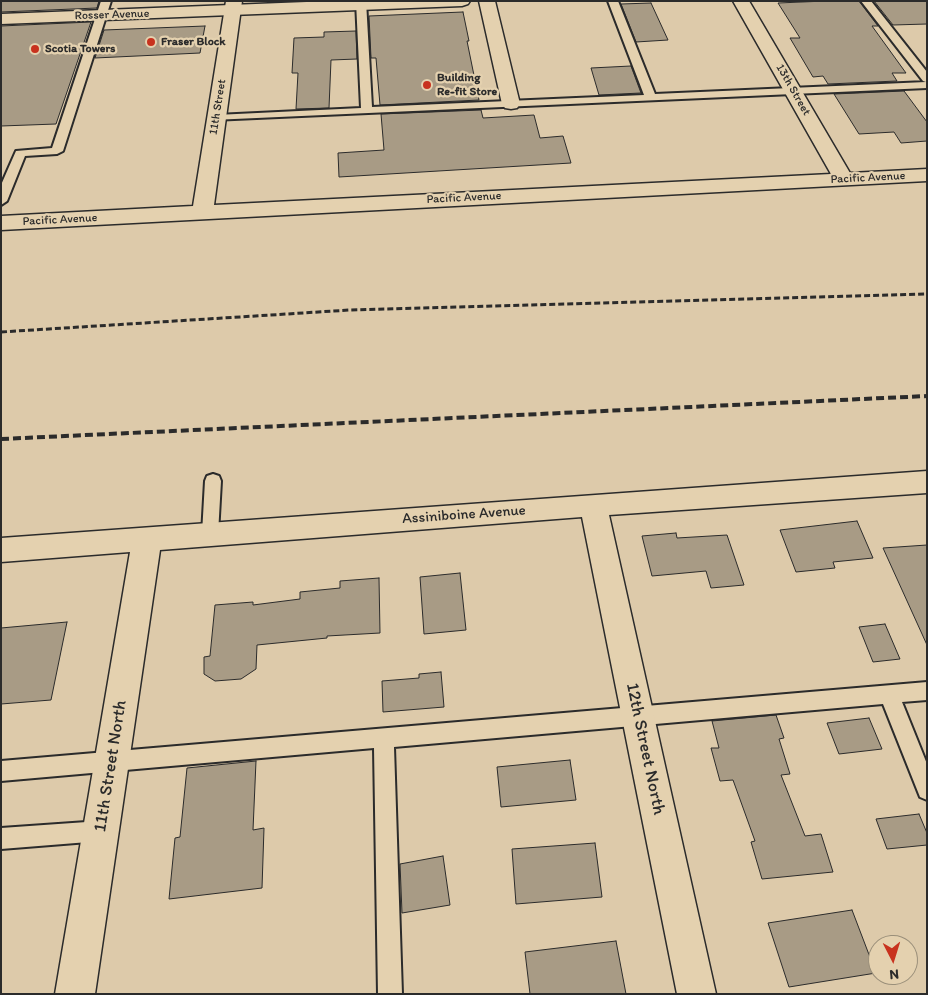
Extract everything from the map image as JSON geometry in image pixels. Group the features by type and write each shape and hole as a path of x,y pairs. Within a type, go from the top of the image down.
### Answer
{"street":[{"name":"Rosser Avenue","path":"1,19 104,8 462,1"},
{"path":"487,1 511,104"},
{"name":"13th Street","path":"741,1 844,179"},
{"name":"11th Street","path":"203,212 233,6"},
{"name":"Pacific Avenue","path":"1,224 927,175"},
{"name":"Assiniboine Avenue","path":"1,550 593,505 927,482"},
{"name":"12th Street North","path":"593,505 697,994"},
{"name":"11th Street North","path":"76,994 147,539"}],"lane":[{"path":"613,1 652,98"},
{"path":"866,1 927,79"},
{"path":"361,3 367,111"},
{"path":"1,201 20,152 57,151 104,8"},
{"path":"216,118 927,85"},
{"path":"210,534 213,481"},
{"path":"1,771 927,691"},
{"path":"889,694 927,790"},
{"path":"384,737 390,994"},
{"path":"1,839 101,831"}],"building":[{"path":"1,1 99,1 97,8 1,12"},
{"path":"859,1 878,26 872,26 906,73 892,73 897,81 828,84 823,76 813,77 790,38 800,38 778,3"},
{"path":"874,1 927,1 927,24 893,25"},
{"path":"651,3 668,40 636,42 621,4"},
{"path":"463,12 479,100 380,105 376,58 371,58 369,16"},
{"path":"91,22 56,124 1,126 1,26"},
{"name":"Fraser Block","path":"205,26 200,53 95,58 104,30"},
{"path":"356,31 357,59 331,60 329,108 296,109 298,73 292,73 294,38 324,37 324,32"},
{"path":"631,66 641,93 599,95 591,68"},
{"path":"904,91 927,122 927,141 901,143 894,132 859,134 834,94"},
{"path":"481,110 483,118 534,115 540,138 563,136 571,163 339,177 338,153 384,150 381,114"},
{"path":"857,521 873,558 833,562 835,568 796,572 780,530"},
{"path":"676,533 677,538 727,535 744,585 711,588 706,571 652,576 642,536"},
{"path":"927,545 927,645 883,548"},
{"path":"460,573 466,630 424,634 420,577"},
{"path":"379,578 380,633 327,636 327,638 257,645 256,669 241,679 215,681 204,674 204,657 210,656 215,605 253,602 253,605 300,599 300,592 340,588 340,581"},
{"path":"67,622 51,700 1,704 1,628"},
{"path":"885,624 900,659 873,662 859,627"},
{"path":"441,672 444,707 383,712 382,681 419,678 419,674"},
{"path":"776,715 784,738 779,739 790,774 781,775 805,836 821,834 833,872 762,879 751,842 755,841 733,780 720,781 711,748 719,748 712,721"},
{"path":"869,718 882,749 839,754 827,723"},
{"path":"570,760 576,800 501,807 497,767"},
{"path":"256,761 253,830 264,828 262,888 169,899 175,838 180,837 187,768"},
{"path":"919,814 927,833 927,845 887,849 876,819"},
{"path":"595,843 602,897 516,904 512,849"},
{"path":"443,856 450,905 402,913 400,864"},
{"path":"852,910 868,952 868,974 789,987 768,923"},
{"path":"616,941 626,994 530,994 525,952"}],"railway":[{"path":"1,332 350,310 927,294"},
{"path":"1,439 927,396"}],"place":[{"name":"Fraser Block","path":"151,42"},
{"name":"Scotia Towers","path":"35,49"},
{"name":"Building Re-fit Store","path":"427,85"}]}
